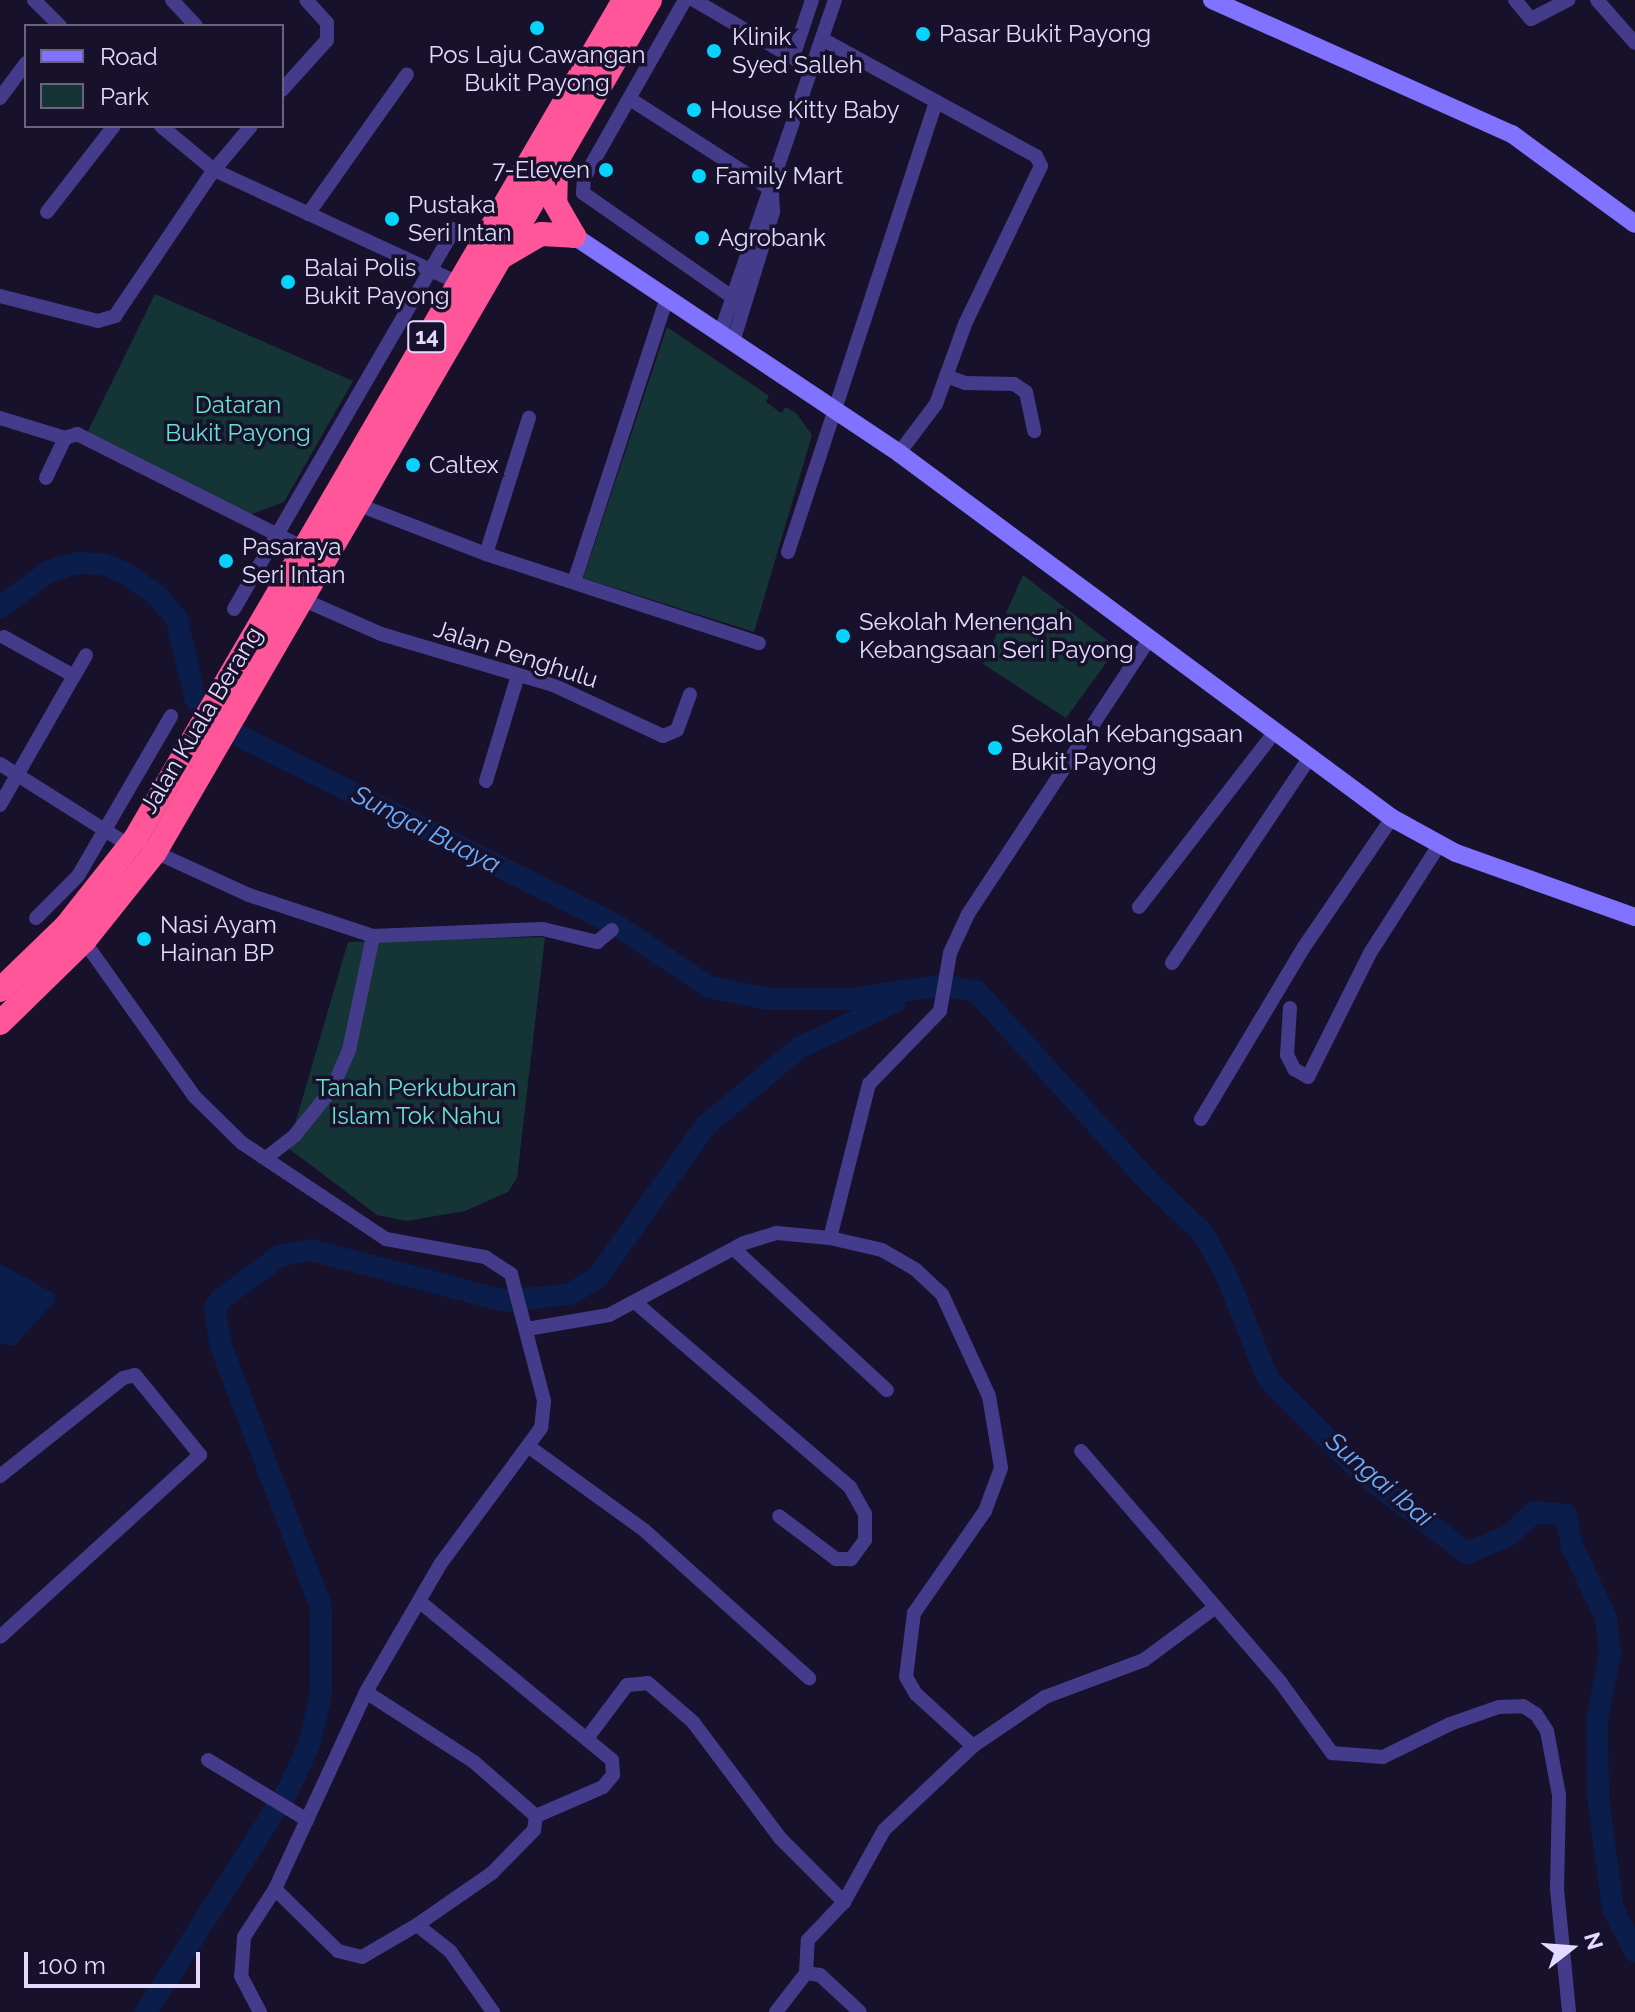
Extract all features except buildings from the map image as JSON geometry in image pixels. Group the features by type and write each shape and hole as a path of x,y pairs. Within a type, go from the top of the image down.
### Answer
{"highway":[{"name":"Jalan Kuala Berang","path":"0,1023 84,941 155,852 215,754 359,505 624,0"},
{"name":"Jalan Kuala Berang","path":"0,990 67,925 130,846 459,283 490,252 558,154 650,0"},
{"path":"558,154 555,203 574,236"},
{"path":"490,252 541,234 574,236"}],"main road":[{"path":"1212,0 1512,134 1635,224"},
{"path":"574,236 899,453 1308,760 1392,818 1439,845 1635,917"}],"street":[{"path":"34,0 56,24"},
{"path":"172,0 194,24"},
{"path":"284,88 327,40 327,23 306,0"},
{"path":"685,0 584,178 583,193 732,297"},
{"path":"694,0 812,69"},
{"path":"793,57 812,0"},
{"path":"727,338 732,297 772,190 835,0"},
{"path":"1515,0 1531,19 1568,0"},
{"path":"1597,0 1635,43"},
{"path":"822,39 1036,156 1041,166 965,324 936,404 899,453"},
{"path":"0,98 24,66"},
{"path":"308,214 407,74"},
{"path":"630,99 772,190"},
{"path":"788,552 936,102"},
{"path":"47,212 112,128"},
{"path":"163,128 214,170 459,283"},
{"path":"0,296 110,319 214,170 249,128"},
{"path":"727,338 773,212 772,190"},
{"path":"234,609 454,229 490,252"},
{"path":"574,582 667,298"},
{"path":"946,376 965,383 1014,384 1026,392 1034,431"},
{"path":"364,384 392,398"},
{"path":"0,418 65,438 77,434 304,548"},
{"path":"486,554 529,418"},
{"path":"46,478 65,438"},
{"path":"359,505 486,554 759,643"},
{"name":"Jalan Penghulu","path":"304,600 381,634 553,685 663,736 677,730 690,694"},
{"path":"4,637 74,676"},
{"path":"830,1238 869,1084 943,1005 948,964 968,914 1148,641"},
{"path":"0,805 86,655"},
{"path":"486,781 518,675"},
{"path":"36,918 78,876 108,832 171,716"},
{"path":"1139,907 1273,734"},
{"path":"1172,963 1308,760"},
{"path":"0,764 130,846"},
{"path":"1201,1119 1304,947 1392,818"},
{"path":"1290,1008 1287,1055 1294,1069 1308,1077 1370,953 1439,845"},
{"path":"155,852 249,895 373,936 543,929 597,942 612,930"},
{"path":"266,1158 295,1135 332,1089 349,1050 373,936"},
{"path":"84,941 209,1113 266,1158 373,1232 498,1262 517,1284 545,1415 528,1446 441,1563 366,1692 275,1889 244,1937 238,1959 260,2012"},
{"path":"526,1325 571,1325 636,1303 734,1249 777,1233 830,1238 882,1250 942,1294 989,1396 1000,1447 996,1487 969,1536 914,1613 906,1677 916,1694 973,1746"},
{"path":"734,1249 887,1390"},
{"path":"636,1303 850,1487 865,1514 865,1540 851,1559 836,1559 779,1516"},
{"path":"0,1476 123,1378 135,1375 200,1455 1,1633"},
{"path":"528,1446 644,1530 809,1678"},
{"path":"1081,1451 1213,1609 1281,1683 1332,1753 1378,1758 1499,1707 1523,1706 1536,1714 1547,1731 1559,1795 1557,1889 1569,2012"},
{"path":"419,1601 588,1737 612,1760 609,1782 536,1816"},
{"path":"776,2012 806,1973 808,1940 844,1902 889,1824 973,1746 1045,1697 1144,1660 1213,1609"},
{"path":"588,1737 627,1685 648,1683 693,1722 780,1838 844,1902"},
{"path":"366,1692 474,1762 536,1816"},
{"path":"208,1760 307,1820"},
{"path":"275,1889 338,1951 362,1957 417,1925 492,1873 534,1830 536,1816"},
{"path":"417,1925 450,1951 493,2012"},
{"path":"806,1973 820,1975 860,2012"}],"green space":[{"name":"Dataran Bukit Payong","path":"155,294 353,381 284,502 249,515 87,433"},
{"path":"667,327 769,396 766,402 781,413 786,407 797,414 812,435 754,632 583,578"},
{"path":"1023,575 1117,648 1066,718 983,664"},
{"name":"Tanah Perkuburan Islam Tok Nahu","path":"545,937 517,1178 508,1192 465,1211 407,1221 377,1215 288,1148 348,942"}],"water":[{"path":"0,1264 55,1294 55,1301 14,1346 0,1343"}],"waterway":[{"name":"Sungai Ibai","path":"0,607 50,571 76,563 103,564 125,573 157,595 177,620 195,698 218,725 616,925 709,987 768,999 852,999 941,985 976,991 1151,1184 1201,1231 1225,1272 1268,1379 1363,1474 1467,1553 1508,1536 1535,1512 1566,1515 1572,1546 1606,1618 1610,1654 1597,1720 1598,1795 1613,1910 1635,1951"},
{"path":"146,2012 289,1788 309,1745 321,1694 321,1607 221,1347 215,1309 220,1300 279,1256 311,1250 506,1301 570,1294 597,1278 706,1125 799,1048 895,1002"}],"place":[{"name":"Pos Laju Cawangan Bukit Payong","path":"537,28"},
{"name":"Pasar Bukit Payong","path":"923,34"},
{"name":"Klinik Syed Salleh","path":"714,51"},
{"name":"House Kitty Baby","path":"694,110"},
{"name":"7-Eleven","path":"606,170"},
{"name":"Family Mart","path":"699,176"},
{"name":"Pustaka Seri Intan","path":"392,219"},
{"name":"Agrobank","path":"702,238"},
{"name":"Balai Polis Bukit Payong","path":"288,282"},
{"name":"Caltex","path":"413,465"},
{"name":"Pasaraya Seri Intan","path":"226,561"},
{"name":"Sekolah Menengah Kebangsaan Seri Payong","path":"843,636"},
{"name":"Sekolah Kebangsaan Bukit Payong","path":"995,748"},
{"name":"Nasi Ayam Hainan BP","path":"144,939"}],"water label":[{"name":"Sungai Buaya","path":"426,830"}]}
